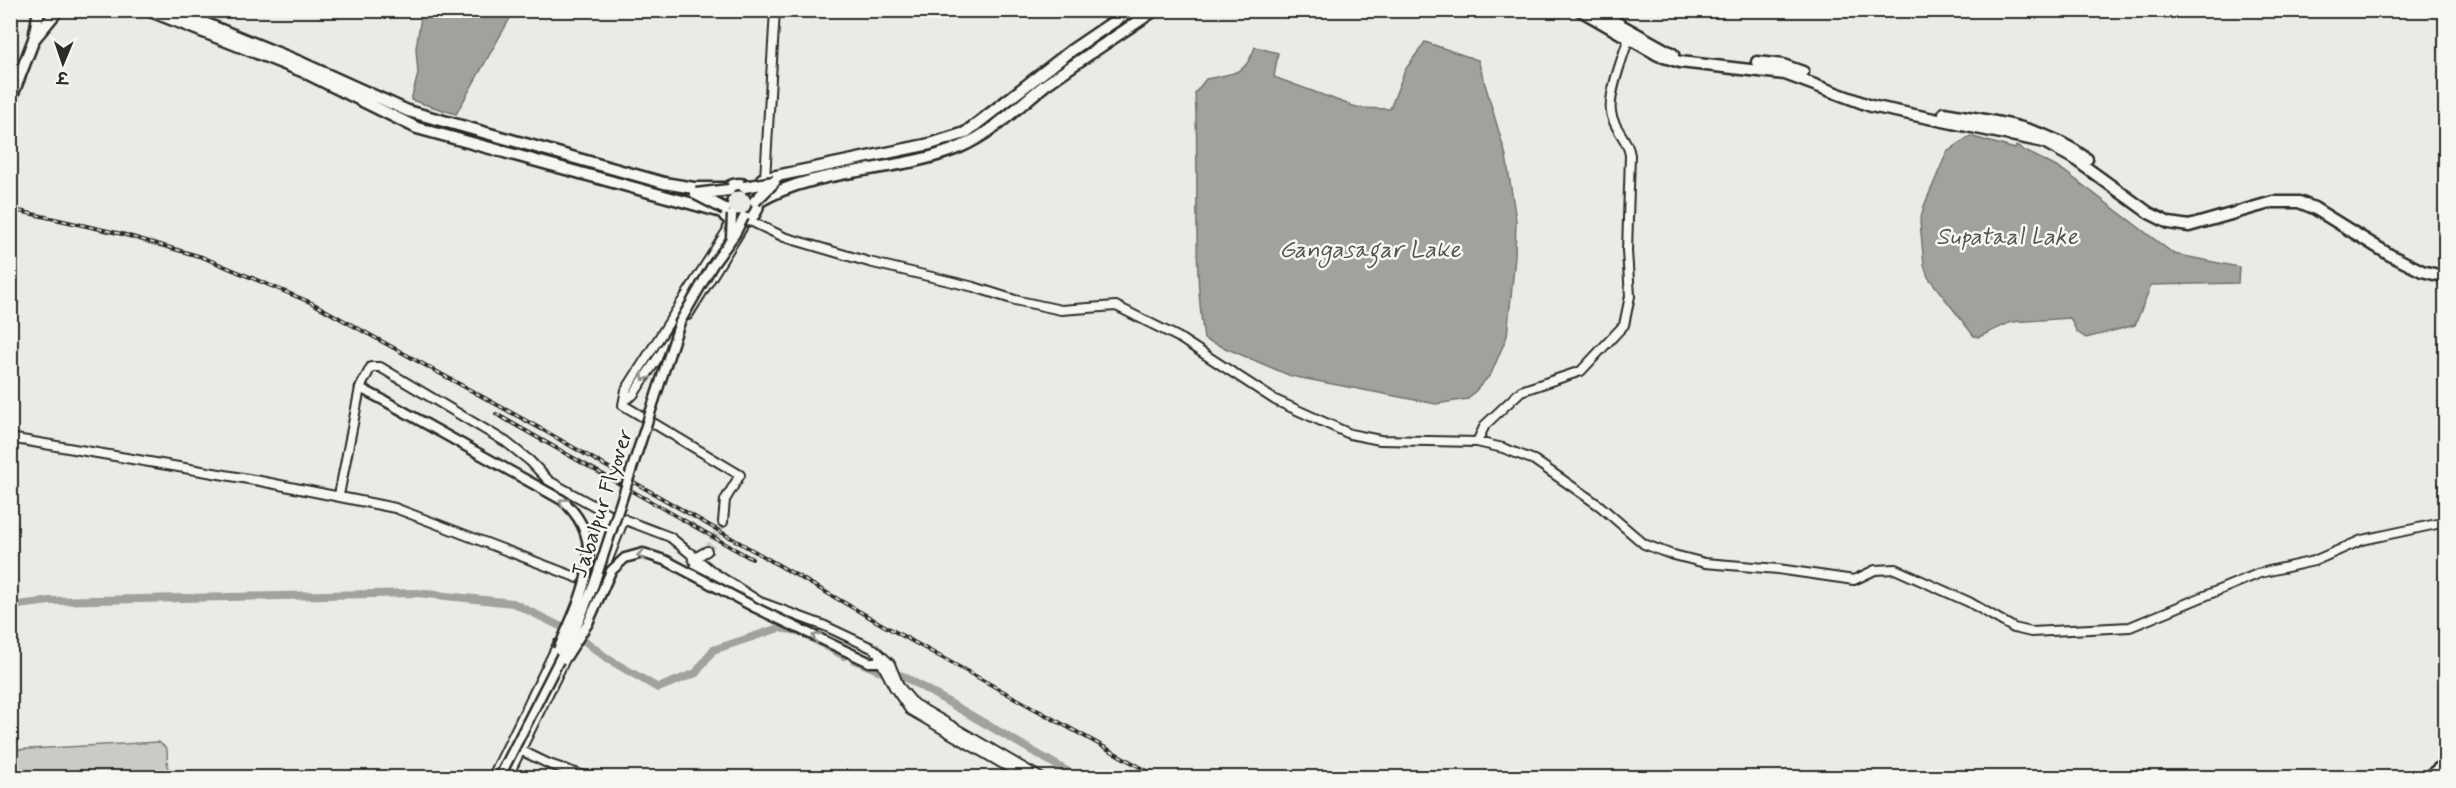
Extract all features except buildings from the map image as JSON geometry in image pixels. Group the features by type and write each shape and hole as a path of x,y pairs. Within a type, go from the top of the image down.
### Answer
{"highway":[{"path":"10,101 34,39 39,10"},
{"path":"34,39 58,10"},
{"path":"148,10 292,67 418,121 493,138 668,189 696,194 964,140 980,130 1060,66 1141,10"},
{"path":"172,10 302,63 437,134 474,142 745,220 770,180 930,144 966,133 1072,50 1131,10"},
{"path":"756,201 777,191 798,185 916,159 958,148 977,139 1075,63 1155,10"},
{"path":"1580,10 1630,36 1681,57 1783,65 1866,96 2044,142 2073,158 2148,213 2169,223 2188,226 2273,202 2299,202 2314,208 2410,265 2445,277"},
{"path":"1594,10 1630,36"},
{"path":"405,116 664,183 694,188 728,189"},
{"path":"1951,118 2031,129 2054,138 2165,215 2191,218 2271,196 2299,197 2323,206 2407,256 2445,271"},
{"path":"743,185 756,201"},
{"path":"727,214 724,200 728,189"},
{"path":"696,194 727,214"}],"main road":[{"name":"Jabalpur Flyover","path":"727,214 731,238"},
{"name":"Jabalpur Flyover","path":"500,777 580,619 598,573 680,322 731,238 745,220"},
{"path":"360,388 562,500 582,522 589,545 589,565 555,659 554,670"},
{"path":"554,670 560,666 588,623 611,571 625,558 644,553 667,561 756,608 869,662 885,664"},
{"path":"2426,777 2445,761"}],"street":[{"path":"770,180 775,10"},
{"path":"1477,442 1485,425 1521,391 1581,370 1624,325 1630,296 1627,251 1630,154 1627,142 1615,125 1611,112 1615,86 1630,36"},
{"path":"723,522 725,500 740,475 624,407 626,390 727,231 727,214"},
{"path":"626,399 633,395 688,315 735,242 745,220 784,237 869,262 974,286 1015,300 1061,310 1116,306 1178,337 1275,400 1350,434 1380,440 1477,442 1503,448 1541,463 1608,512 1644,544 1670,554 1705,563 1789,570 1846,579 1861,579 1883,568 1895,568 1969,602 2014,628 2031,632 2130,627 2241,579 2314,561 2362,540 2445,522"},
{"path":"339,495 360,388 371,367 389,372 506,442 530,461 549,481 608,513 661,532 693,557 707,575 749,601 867,650 885,664 910,710 1027,777"},
{"path":"10,438 339,495 395,508 599,585"},
{"path":"492,777 561,639 587,581 608,513"},
{"path":"507,777 579,632 624,519"},
{"path":"693,557 707,552"},
{"path":"897,686 924,711 1041,777"},
{"path":"509,745 549,764 590,777"}],"shaded area":[{"path":"159,742 167,749 168,777 11,777 11,750"}],"water":[{"path":"422,11 514,11 456,114 411,100 418,74 416,48"},
{"name":"Gangasagar Lake","path":"1425,42 1478,60 1506,156 1516,220 1515,257 1507,336 1491,374 1468,399 1436,404 1291,376 1204,339 1198,278 1195,93 1206,79 1237,72 1247,63 1255,47 1278,53 1274,77 1358,108 1390,109 1405,70"},
{"name":"Supataal Lake","path":"1970,136 2015,149 2016,146 2064,171 2174,254 2239,267 2238,283 2151,285 2135,325 2086,338 2077,332 2070,318 2011,322 1979,337 1974,336 1928,277 1924,265 1920,221 1947,152"}],"waterway":[{"path":"10,606 50,601 417,593 513,603 576,634 608,659 658,688 696,673 713,650 779,628 799,631 844,656"},
{"path":"854,660 883,672 903,676 1079,778"}],"tunnel":[{"path":"707,551 723,522"}],"railway":[{"path":"10,209 122,234 202,257 312,303 543,430 883,625 1160,778"},
{"path":"496,414 752,559"}]}
